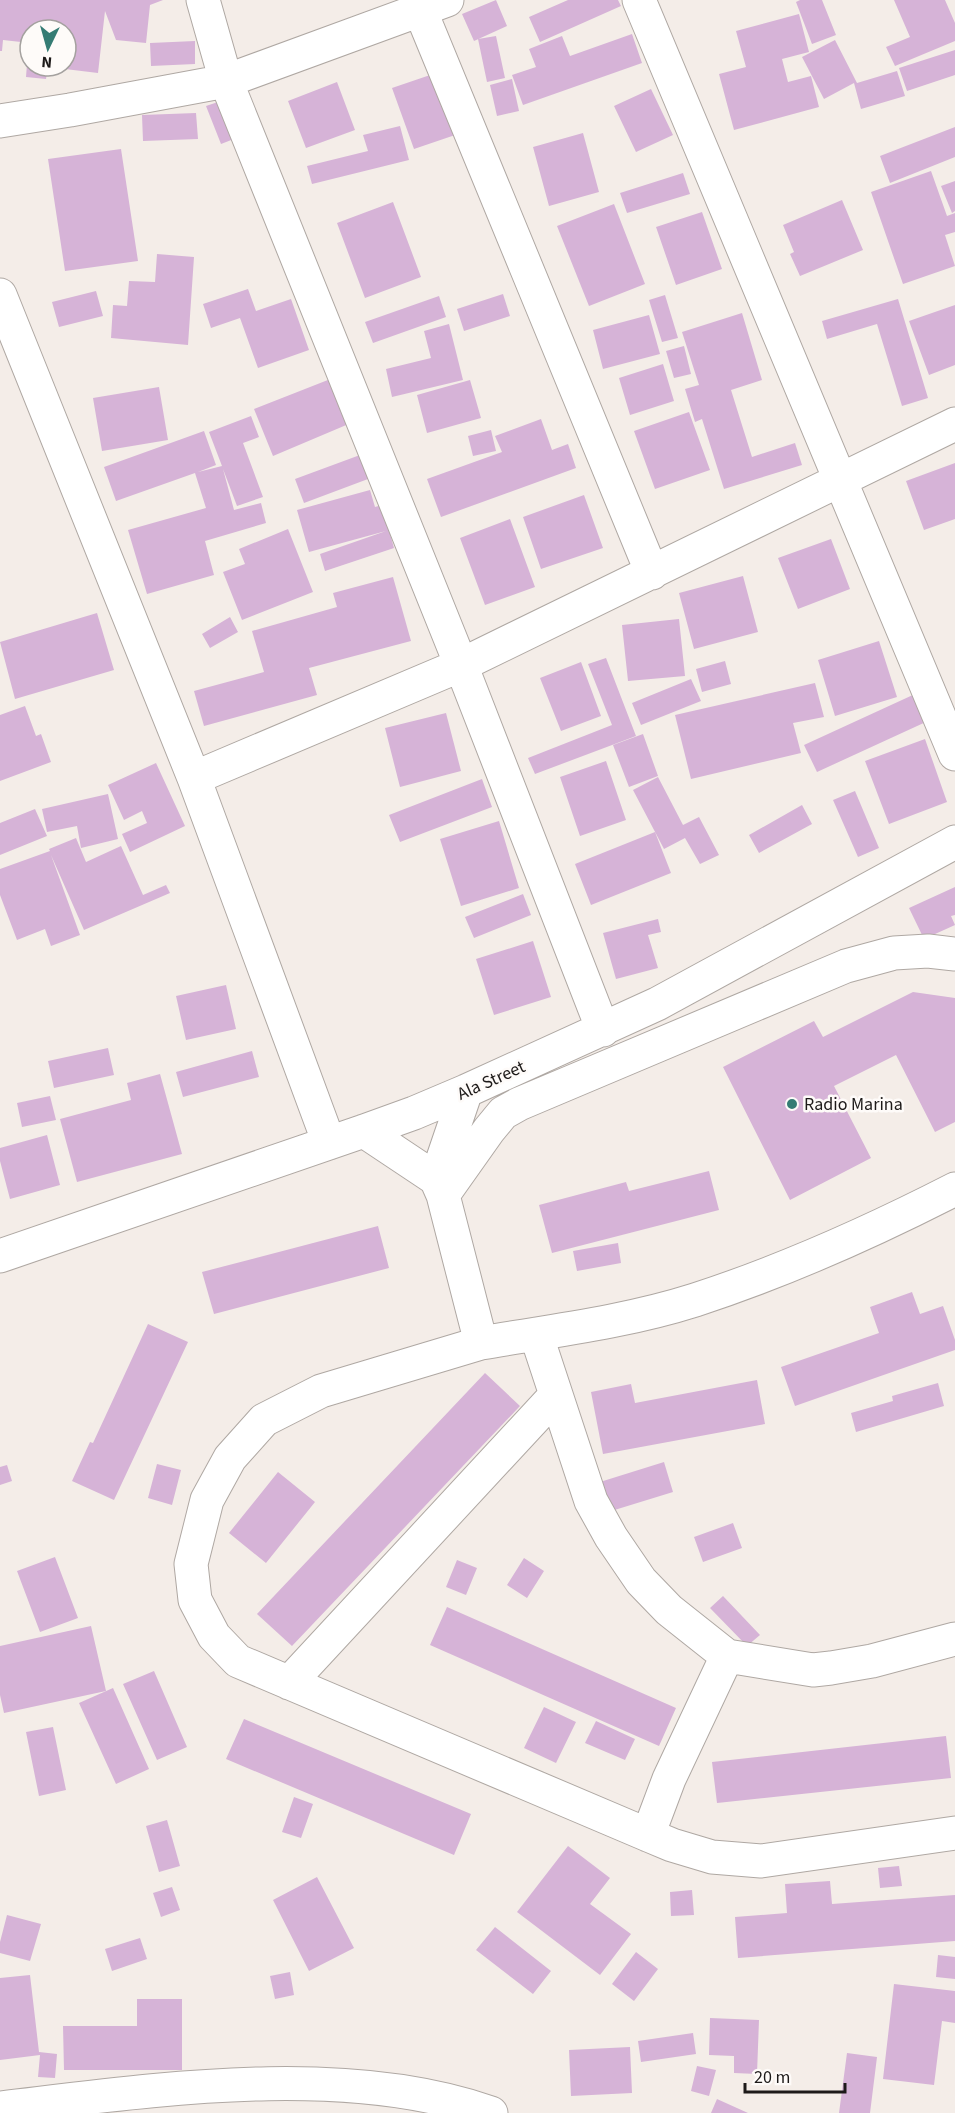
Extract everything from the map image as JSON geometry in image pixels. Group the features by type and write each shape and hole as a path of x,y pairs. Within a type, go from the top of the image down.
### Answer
{"street":[{"path":"203,0 226,81 461,665 603,1030"},
{"path":"639,0 955,754"},
{"path":"0,121 226,81 427,3 652,573"},
{"path":"0,295 194,778 329,1143"},
{"path":"194,778 461,665 955,424"},
{"name":"Ala Street","path":"0,1256 364,1131 466,1092 657,1004 955,842"},
{"path":"439,1187 503,1113 519,1104 846,966 894,952 928,951 955,954"},
{"path":"466,1092 439,1187 481,1343"},
{"path":"364,1131 439,1187"},
{"path":"955,1189 908,1213 778,1269 694,1300 625,1318 481,1343 321,1391 264,1420 230,1458 207,1500 190,1564 195,1600 214,1636 238,1661 672,1845 712,1857 761,1861 955,1833"},
{"path":"536,1334 591,1501 611,1537 641,1581 669,1610 727,1656 813,1670 872,1661 955,1639"},
{"path":"289,1683 555,1396"},
{"path":"648,1835 669,1779 727,1656"},
{"path":"0,2108 195,2101 284,2084 369,2086 468,2105 491,2113"}],"building":[{"path":"0,0 163,0 150,5 146,43 116,40 105,11 98,73 78,71 78,18 18,18 18,42 3,40 2,51 0,51"},
{"path":"496,0 507,26 474,41 462,14"},
{"path":"568,0 618,0 621,6 540,42 529,17"},
{"path":"822,0 836,35 812,44 796,2"},
{"path":"894,0 945,0 955,23 955,41 895,66 886,47 910,37"},
{"path":"799,14 809,52 782,59 788,82 811,76 819,107 734,130 719,74 746,67 736,31"},
{"path":"632,34 642,63 523,105 512,75 536,67 529,49 562,36 570,56"},
{"path":"496,36 505,78 487,82 478,39"},
{"path":"835,40 857,83 897,71 905,96 861,109 854,83 824,99 802,57"},
{"path":"195,41 195,64 151,66 150,43"},
{"path":"955,50 955,75 907,91 899,68"},
{"path":"439,72 461,133 414,149 392,88"},
{"path":"512,79 519,111 497,116 490,85"},
{"path":"337,82 355,130 306,148 288,101"},
{"path":"651,89 673,135 636,152 614,106"},
{"path":"224,100 239,137 221,144 206,106"},
{"path":"196,113 198,139 143,141 142,115"},
{"path":"400,126 409,160 312,184 307,166 368,151 363,135"},
{"path":"955,127 955,157 890,183 880,156"},
{"path":"583,133 599,192 549,206 533,147"},
{"path":"121,149 138,261 65,271 48,159"},
{"path":"931,171 947,216 955,213 955,232 945,235 955,266 903,284 871,192"},
{"path":"683,173 690,194 627,213 620,193"},
{"path":"955,181 955,211 952,213 941,186"},
{"path":"842,200 863,250 800,276 790,254 794,252 783,225"},
{"path":"393,202 421,277 365,298 337,223"},
{"path":"614,204 645,284 589,306 557,226"},
{"path":"702,212 722,269 676,285 656,227"},
{"path":"157,254 194,257 188,345 111,338 113,305 127,306 129,281 155,282"},
{"path":"248,289 256,311 291,299 309,350 258,368 240,318 211,328 203,304"},
{"path":"96,291 103,316 59,327 52,302"},
{"path":"503,294 510,316 464,331 457,309"},
{"path":"665,295 678,338 662,342 649,300"},
{"path":"439,296 446,317 373,343 365,322"},
{"path":"898,299 928,398 902,406 877,324 827,339 822,321"},
{"path":"955,305 955,365 929,375 909,321"},
{"path":"742,313 762,380 731,390 752,457 795,443 802,465 724,489 702,419 695,422 685,389 699,385 682,332"},
{"path":"649,315 660,354 603,369 593,330"},
{"path":"449,324 463,380 392,397 386,369 431,358 424,331"},
{"path":"684,346 691,374 674,378 666,351"},
{"path":"663,364 674,401 630,415 619,378"},
{"path":"333,378 351,423 273,456 254,409"},
{"path":"470,380 481,418 427,433 417,395"},
{"path":"159,387 168,440 102,451 93,398"},
{"path":"689,412 710,470 655,489 634,431"},
{"path":"251,416 259,437 243,443 263,497 237,506 223,469 234,510 261,503 266,523 205,541 214,575 147,594 128,530 206,508 195,473 116,501 104,467 204,431 216,465 198,472 222,466 209,432"},
{"path":"541,419 552,450 568,444 576,468 441,517 427,479 502,452 495,436"},
{"path":"491,430 496,451 473,456 468,436"},
{"path":"360,455 368,479 304,503 295,479"},
{"path":"955,463 955,519 924,530 906,481"},
{"path":"370,490 375,507 382,505 394,548 325,571 320,554 386,531 309,552 297,510"},
{"path":"584,495 603,548 541,569 523,517"},
{"path":"510,519 535,587 485,605 460,538"},
{"path":"288,529 313,592 242,620 223,572 245,564 239,549"},
{"path":"831,539 850,589 798,609 778,558"},
{"path":"743,576 758,632 694,649 679,593"},
{"path":"393,577 411,641 309,668 317,695 204,726 194,691 264,672 252,631 337,607 333,593"},
{"path":"97,613 114,670 15,699 0,642"},
{"path":"230,617 238,632 210,648 202,634"},
{"path":"679,619 685,676 628,681 622,625"},
{"path":"879,641 897,697 835,716 818,660"},
{"path":"606,658 636,736 535,774 528,758 612,725 588,664"},
{"path":"725,661 731,684 702,692 696,669"},
{"path":"581,662 601,716 561,731 540,678"},
{"path":"691,679 701,701 641,725 632,703"},
{"path":"815,683 824,717 793,723 801,753 691,779 675,715"},
{"path":"915,694 928,721 817,772 804,745"},
{"path":"25,706 36,736 41,734 51,762 0,781 0,715"},
{"path":"446,713 461,771 400,787 385,728"},
{"path":"643,734 658,776 629,787 613,745"},
{"path":"925,739 947,802 889,824 865,761"},
{"path":"606,761 626,820 580,836 560,777"},
{"path":"156,763 185,826 130,852 122,834 147,823 142,811 124,820 108,785"},
{"path":"658,777 683,825 699,817 719,855 700,864 685,838 664,849 633,790"},
{"path":"482,779 492,807 400,842 389,815"},
{"path":"855,791 879,848 858,857 833,800"},
{"path":"108,794 118,839 81,848 77,826 47,832 42,809"},
{"path":"802,805 812,824 759,853 749,835"},
{"path":"35,809 47,836 0,855 0,823"},
{"path":"499,821 519,888 461,906 440,839"},
{"path":"655,832 671,873 591,905 575,864"},
{"path":"76,838 86,862 121,846 143,895 166,885 170,893 84,930 51,855 80,935 51,946 45,929 17,940 0,895 0,869 50,851 49,849"},
{"path":"955,887 955,915 951,916 955,925 924,939 909,908"},
{"path":"523,894 531,915 474,938 465,917"},
{"path":"658,919 661,932 648,935 658,968 616,979 603,933"},
{"path":"533,941 551,997 494,1015 476,959"},
{"path":"226,985 236,1029 186,1040 176,996"},
{"name":"Radio Marina","path":"913,992 955,998 955,1122 935,1132 896,1055 834,1086 871,1158 790,1200 723,1067 814,1021 823,1037"},
{"path":"108,1048 114,1075 54,1088 48,1061"},
{"path":"252,1051 259,1077 183,1097 176,1072"},
{"path":"160,1074 182,1154 77,1182 60,1119 131,1100 127,1083"},
{"path":"50,1096 56,1120 22,1127 17,1103"},
{"path":"47,1135 60,1185 10,1199 0,1161 0,1148"},
{"path":"709,1171 719,1210 552,1253 539,1205 626,1182 629,1191"},
{"path":"378,1226 389,1268 214,1314 202,1272"},
{"path":"618,1243 621,1263 577,1271 573,1251"},
{"path":"912,1292 920,1314 943,1306 955,1340 955,1350 795,1406 781,1367 879,1333 870,1307"},
{"path":"148,1324 188,1342 114,1500 72,1481 90,1442 93,1443"},
{"path":"485,1373 520,1406 292,1646 257,1614"},
{"path":"757,1380 765,1424 603,1454 591,1392 631,1384 635,1403"},
{"path":"938,1383 944,1406 856,1432 851,1413 893,1401 892,1396"},
{"path":"664,1462 673,1492 608,1512 600,1482"},
{"path":"157,1464 181,1470 172,1505 148,1498"},
{"path":"7,1465 12,1481 0,1485 0,1467"},
{"path":"278,1472 315,1502 266,1563 229,1533"},
{"path":"733,1523 742,1548 703,1562 694,1537"},
{"path":"55,1557 78,1618 40,1632 17,1571"},
{"path":"524,1558 544,1571 527,1598 507,1585"},
{"path":"457,1560 477,1568 466,1595 446,1587"},
{"path":"723,1596 760,1635 747,1646 710,1608"},
{"path":"447,1607 676,1708 659,1746 430,1645"},
{"path":"91,1626 106,1691 4,1713 0,1695 0,1646"},
{"path":"154,1671 187,1747 157,1760 123,1684"},
{"path":"113,1688 149,1769 116,1784 79,1703"},
{"path":"544,1707 576,1722 556,1763 524,1748"},
{"path":"244,1719 471,1814 454,1855 226,1759"},
{"path":"596,1721 635,1739 625,1760 585,1743"},
{"path":"53,1727 66,1790 39,1796 26,1732"},
{"path":"946,1736 951,1778 717,1803 712,1762"},
{"path":"294,1797 313,1804 301,1838 282,1832"},
{"path":"167,1820 180,1866 159,1872 146,1826"},
{"path":"568,1846 610,1878 590,1904 631,1934 600,1975 517,1912"},
{"path":"899,1866 902,1886 880,1888 878,1868"},
{"path":"317,1877 354,1948 309,1971 273,1900"},
{"path":"830,1881 832,1904 955,1895 955,1941 738,1958 735,1917 787,1913 785,1884"},
{"path":"172,1887 180,1910 161,1917 153,1893"},
{"path":"692,1890 694,1915 671,1916 670,1892"},
{"path":"7,1915 41,1924 30,1961 0,1953 0,1942"},
{"path":"495,1927 551,1971 533,1994 476,1950"},
{"path":"140,1938 147,1959 112,1971 105,1949"},
{"path":"636,1952 658,1969 634,2001 612,1984"},
{"path":"938,1955 955,1957 955,1979 936,1977"},
{"path":"290,1972 294,1995 275,1999 270,1976"},
{"path":"30,1975 39,2052 57,2054 55,2078 38,2077 40,2055 0,2060 0,1978"},
{"path":"894,1984 955,1991 955,2023 942,2021 934,2085 883,2079"},
{"path":"137,1999 182,1999 182,2070 64,2070 63,2026 137,2026"},
{"path":"710,2018 759,2020 757,2074 734,2073 734,2056 709,2055"},
{"path":"693,2033 696,2054 641,2062 638,2041"},
{"path":"630,2047 632,2093 571,2096 569,2050"},
{"path":"847,2053 877,2057 870,2113 839,2113"},
{"path":"697,2066 716,2070 709,2096 691,2091"},
{"path":"717,2099 748,2113 711,2113"}],"place":[{"name":"Radio Marina","path":"792,1104"}]}
